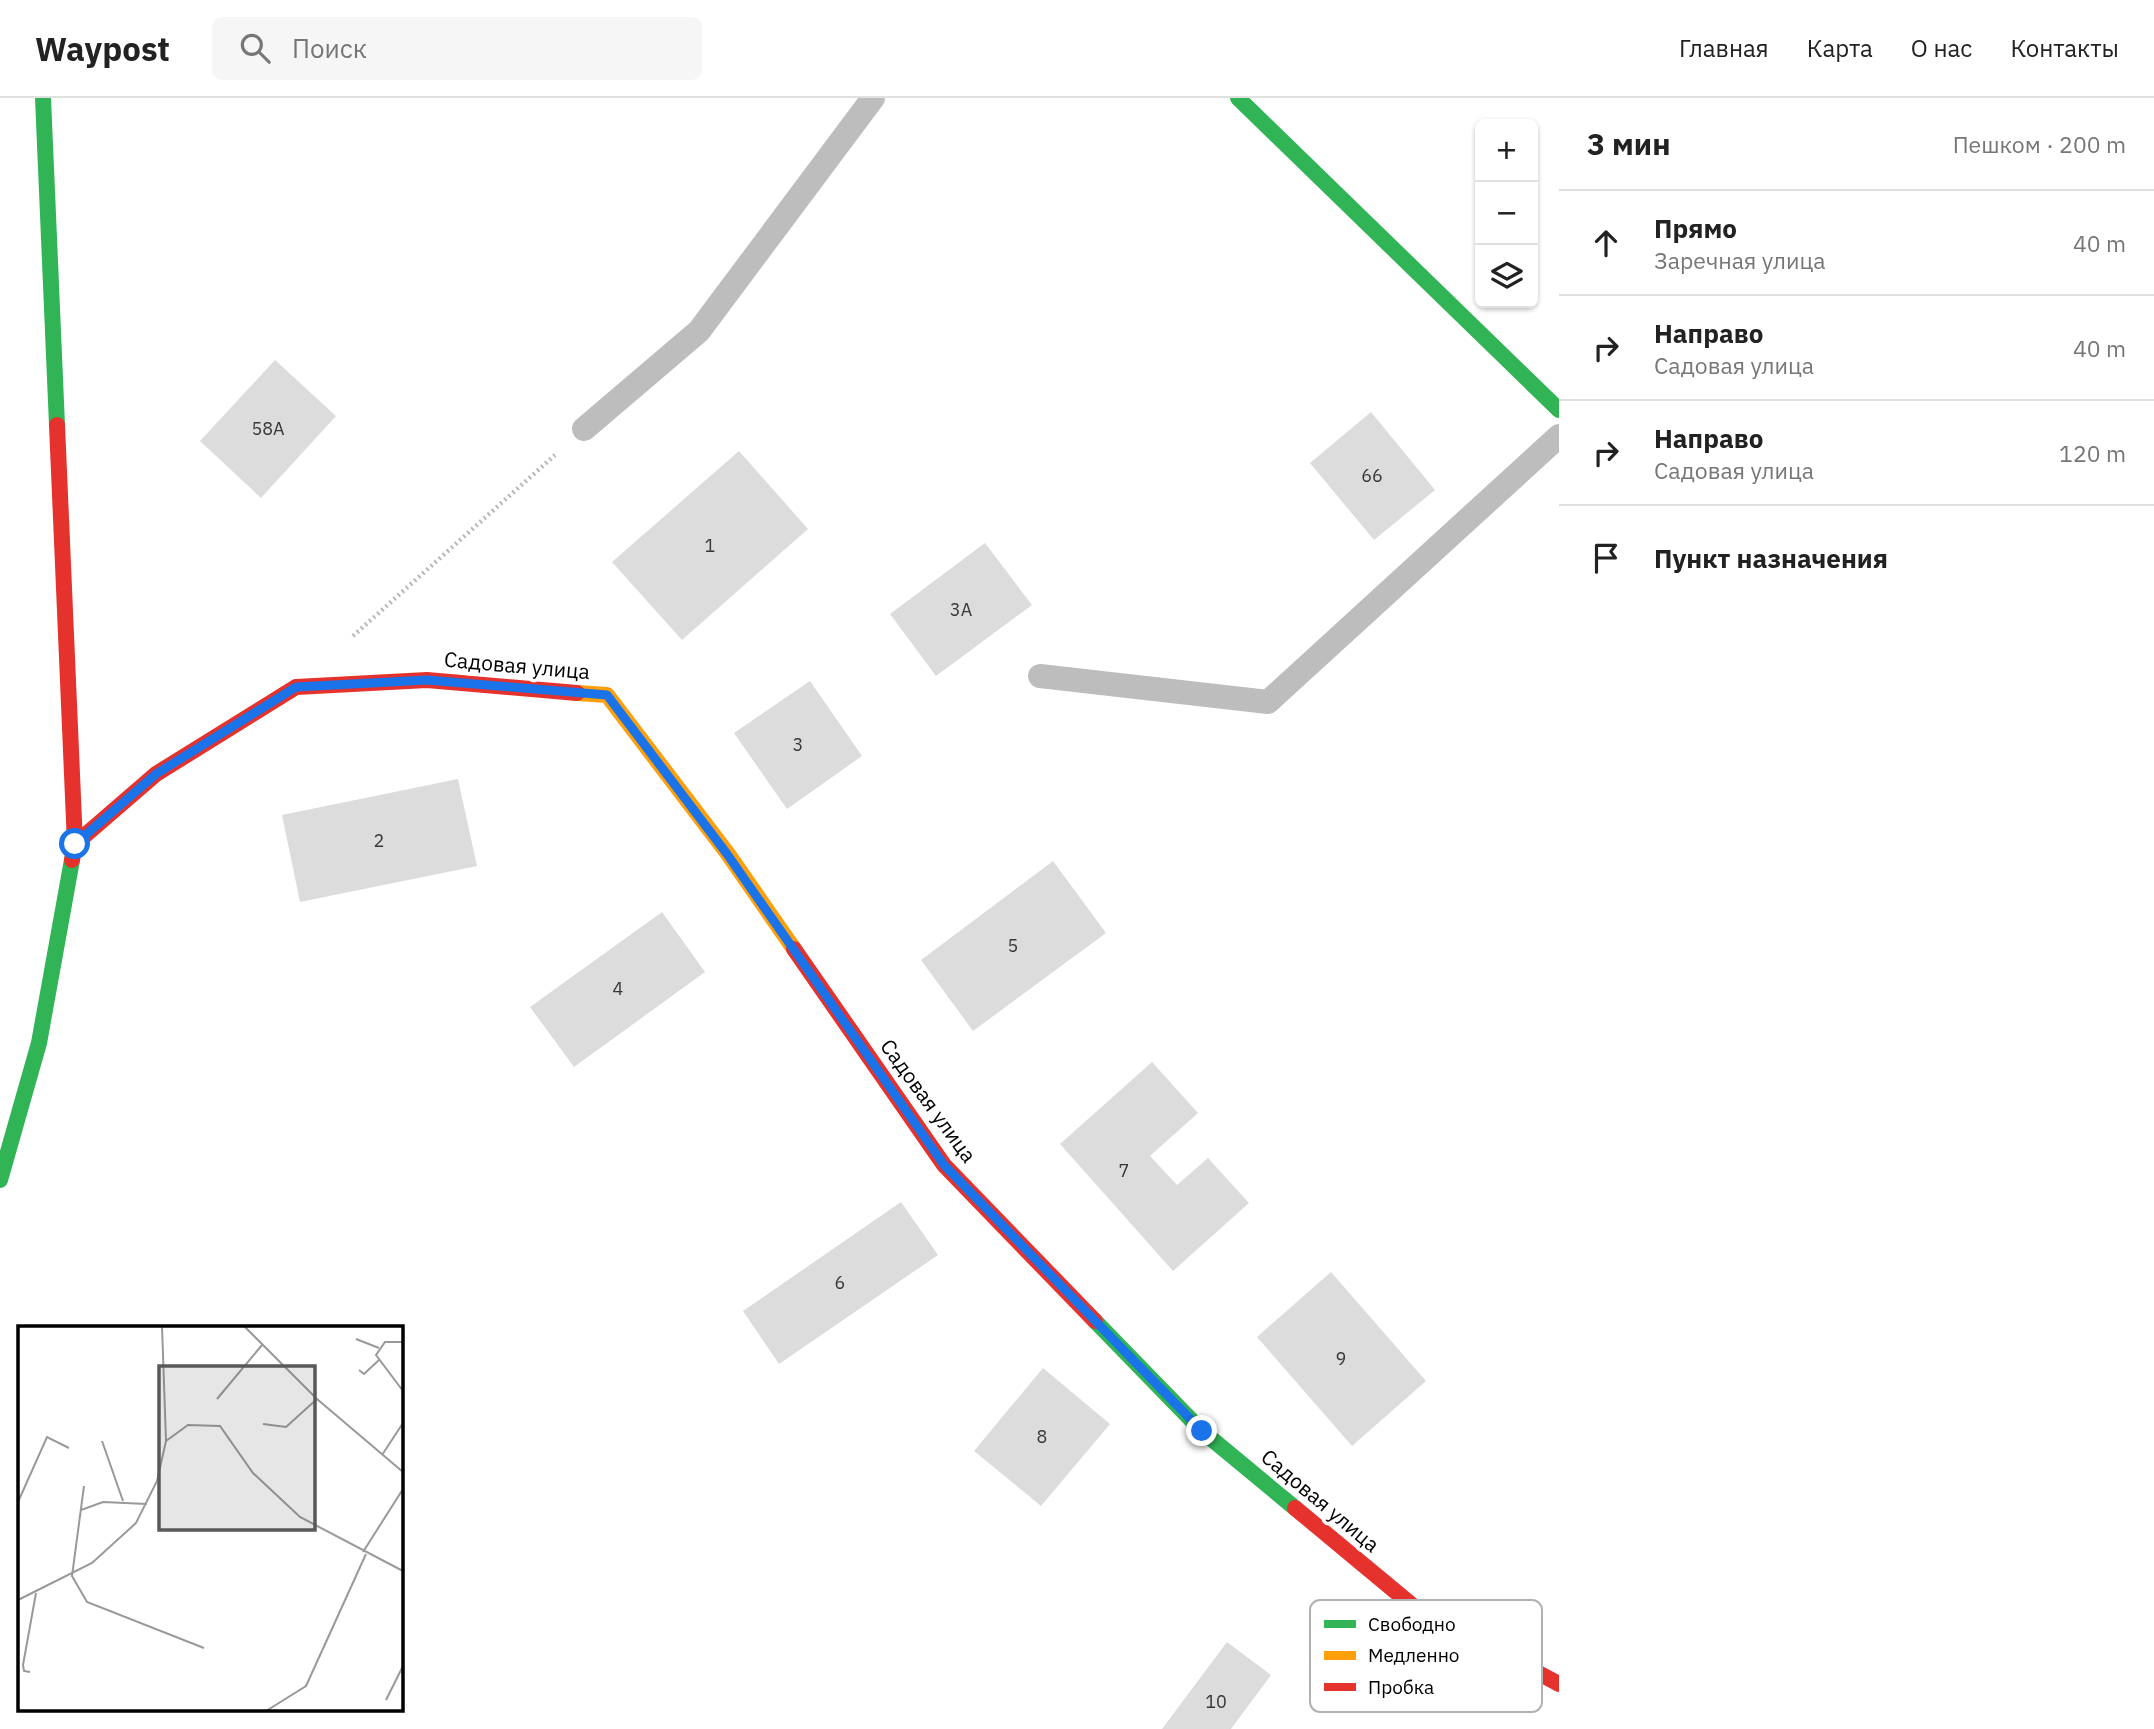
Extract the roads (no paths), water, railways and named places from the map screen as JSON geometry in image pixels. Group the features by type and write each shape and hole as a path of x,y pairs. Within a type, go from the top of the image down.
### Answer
{"street":[{"path":"0,1180 39,1043 75,844 43,98"},
{"path":"1238,98 1559,410"},
{"name":"Садовая улица","path":"75,844 156,774 296,687 427,680 607,695 727,854 944,1165 1202,1431 1406,1600"},
{"name":"Садовая улица","path":"1542,1675 1559,1684"}],"lane":[{"path":"584,429 699,331 873,98"},
{"path":"1040,676 1269,702 1559,436"}]}
